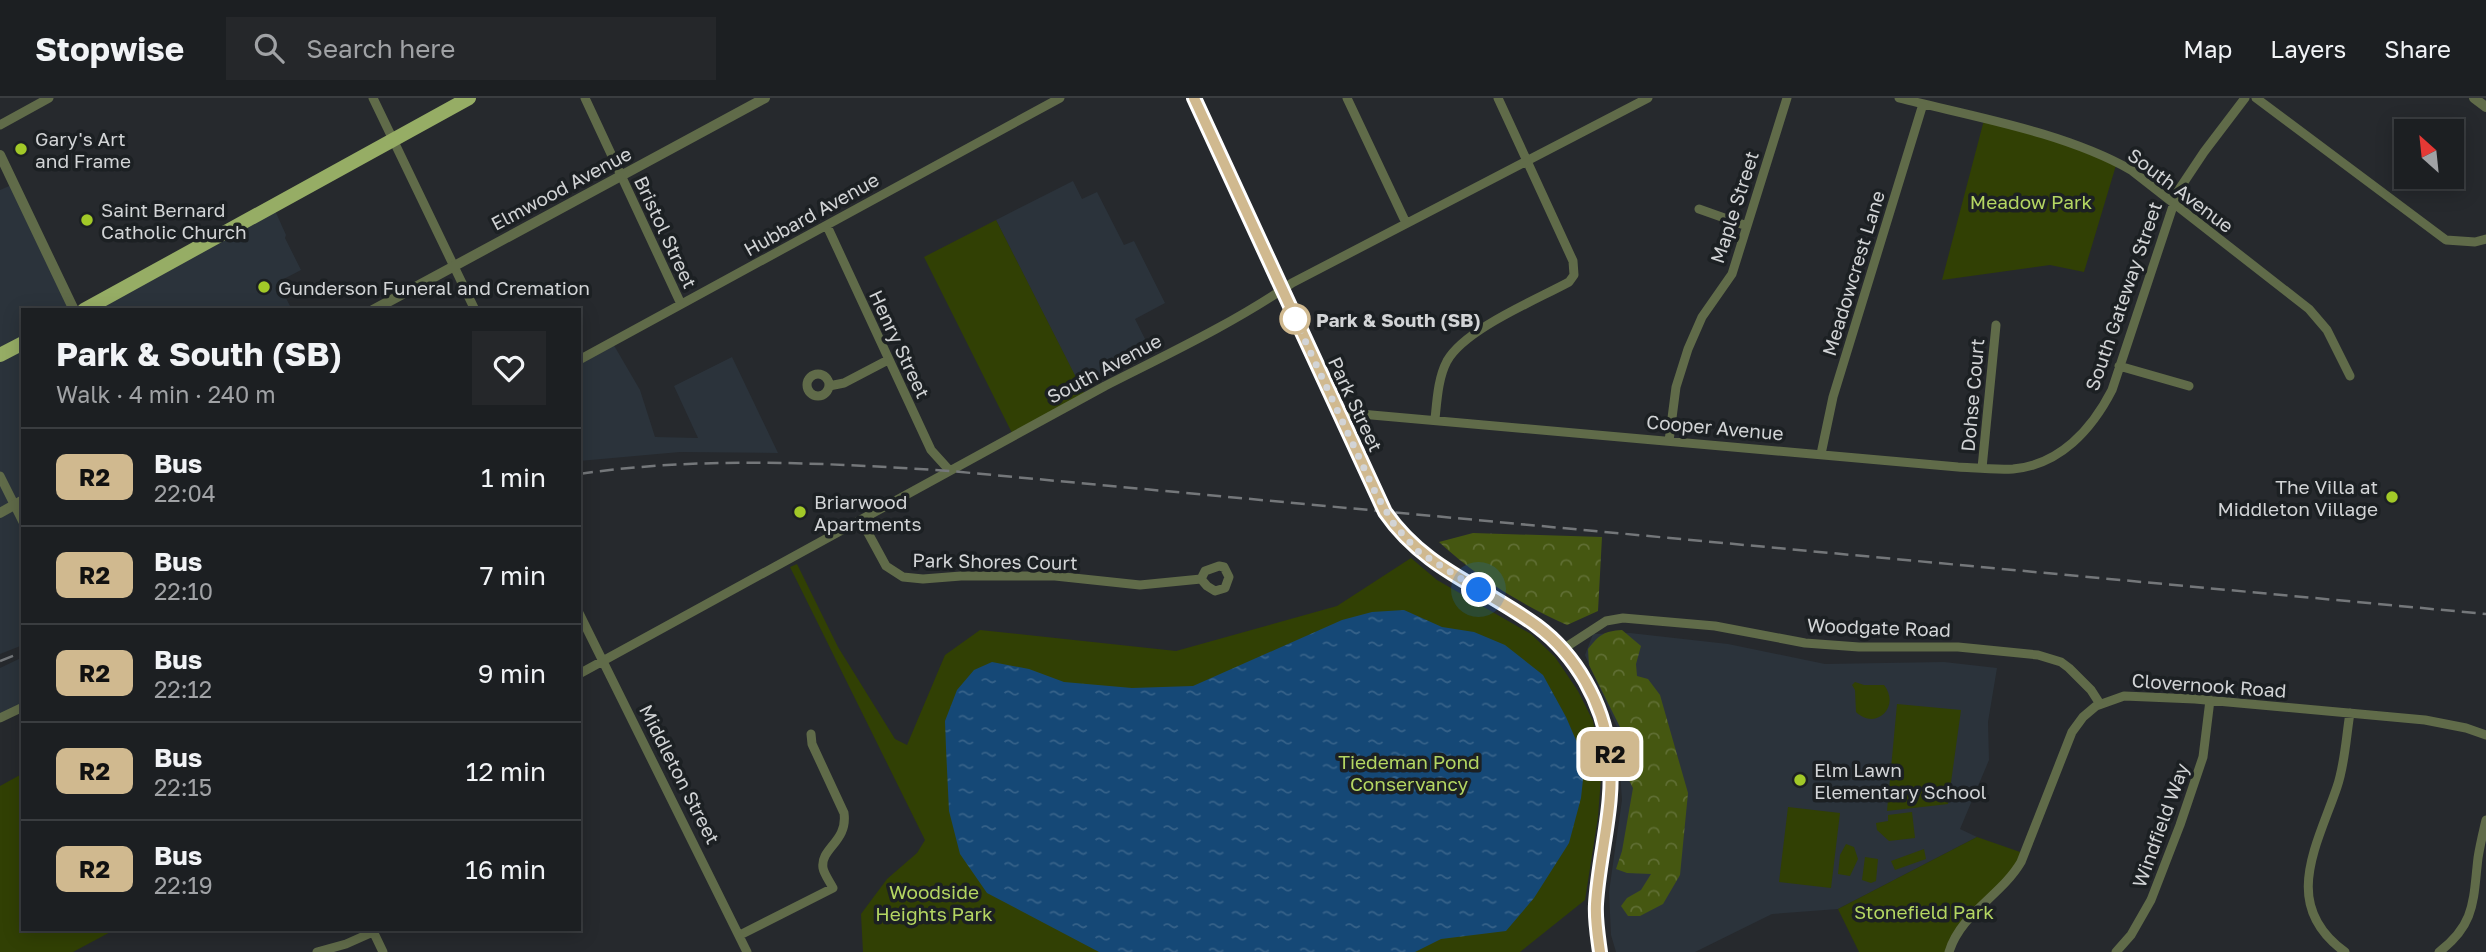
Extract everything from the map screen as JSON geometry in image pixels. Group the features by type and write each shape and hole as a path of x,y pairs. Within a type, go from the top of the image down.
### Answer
{"main road":[{"path":"88,308 470,98"},
{"name":"Park Street","path":"1194,98 1376,494 1390,519 1407,540 1442,569 1538,627 1563,649 1591,691 1599,710 1609,750 1612,785 1596,905 1600,952"},
{"path":"0,355 21,344"}],"street":[{"path":"0,125 49,98"},
{"path":"373,98 474,308"},
{"name":"Bristol Street","path":"584,98 681,304"},
{"name":"Elmwood Avenue","path":"377,308 765,98"},
{"name":"Hubbard Avenue","path":"581,359 1060,98"},
{"path":"1347,98 1406,223"},
{"path":"1435,419 1446,364 1455,349 1475,332 1569,282 1574,275 1567,249 1498,98"},
{"name":"South Avenue","path":"581,673 1406,223 1648,98"},
{"name":"Maple Street","path":"1670,441 1676,387 1688,349 1702,317 1732,274 1787,98"},
{"name":"South Avenue","path":"1899,98 2093,150 2146,180 2309,309 2327,330 2350,376"},
{"name":"South Gateway Street","path":"2081,436 2102,409 2112,390 2173,204 2185,180 2245,98"},
{"path":"2256,98 2446,240 2474,242 2486,239"},
{"path":"2474,98 2486,107"},
{"name":"Meadowcrest Lane","path":"1821,454 1833,397 1923,104"},
{"path":"0,155 73,308"},
{"path":"1699,209 1747,226"},
{"name":"Henry Street","path":"827,226 931,450 950,471"},
{"name":"Dohse Court","path":"1982,468 1996,325"},
{"path":"829,386 844,383 888,360"},
{"path":"2119,366 2189,386"},
{"name":"Cooper Avenue","path":"1338,412 1982,468 2017,469 2032,465 2058,454 2081,436"},
{"path":"0,475 19,503 0,513"},
{"name":"Park Shores Court","path":"861,520 886,566 904,578 1055,576 1140,585 1201,579"},
{"name":"Middleton Street","path":"581,617 747,952"},
{"name":"Woodgate Road","path":"1563,649 1606,621 1623,618 1715,626 1818,644 1859,647 1958,647 2038,655 2061,662 2069,668 2091,690 2100,705"},
{"name":"Clovernook Road","path":"1949,952 1952,941 1965,922 2014,873 2021,862 2071,732 2083,717 2100,705 2124,696 2210,700 2425,720 2466,728 2486,736"},
{"name":"Windfield Way","path":"2116,952 2131,935 2151,900 2175,838 2203,757 2210,700"},
{"path":"0,718 21,708"},
{"path":"2346,952 2330,940 2316,920 2308,894 2312,851 2338,784 2350,713"},
{"path":"740,935 833,888 823,867 826,854 845,829 844,813 812,744 811,734"},
{"path":"2439,952 2458,934 2473,909 2486,820"},
{"path":"317,952 346,944 373,931 383,952"}],"shaded area":[{"path":"1073,181 1082,199 1097,192 1124,245 1134,241 1165,303 1135,319 1151,351 1081,388 996,220"},
{"path":"14,184 73,308 21,308 21,646 0,654 0,190"},
{"path":"273,206 301,270 278,282 291,308 88,308"},
{"path":"612,342 640,390 655,437 698,438 674,386 732,357 778,453 680,452 581,461 581,359"},
{"name":"Elm Lawn Elementary School","path":"1630,633 1728,644 1825,664 1944,662 1997,668 1988,722 1989,760 1960,829 1977,837 1838,909 1772,914 1695,952 1616,952 1611,935 1609,892 1622,800 1617,727 1585,655 1593,634"},
{"path":"21,658 21,708 0,718 0,668"}],"green space":[{"name":"Meadow Park","path":"1984,120 2117,162 2084,272 2050,265 1942,280"},
{"path":"996,220 1086,397 1014,437 924,257"},
{"path":"1473,533 1602,537 1598,611 1567,625 1500,589 1468,567 1439,542"},
{"name":"Tiedeman Pond Conservancy","path":"1411,558 1437,580 1531,634 1555,657 1578,691 1593,721 1602,764 1598,817 1585,900 1520,952 863,952 861,914 887,879 917,853 925,840 790,567 797,564 838,647 895,739 907,745 945,655 980,630 1176,651 1337,606"},
{"path":"1622,630 1641,646 1636,664 1637,676 1648,679 1660,695 1688,793 1680,875 1663,904 1640,916 1628,916 1621,906 1627,898 1641,890 1651,874 1627,873 1616,869 1622,851 1633,788 1619,761 1620,727 1589,665 1588,649 1595,640 1611,631"},
{"path":"1855,682 1884,685 1890,701 1884,714 1871,719 1856,712 1855,690 1852,685"},
{"path":"1897,704 1961,710 1948,804 1887,811"},
{"path":"20,775 21,777 21,931 112,931 73,952 0,952 0,786"},
{"path":"1788,807 1840,813 1831,888 1779,882"},
{"path":"1912,812 1915,838 1889,841 1877,830 1876,823 1888,821 1888,815"},
{"name":"Stonefield Park","path":"1977,837 2023,853 2021,862 1975,912 1949,952 1859,952 1838,909"},
{"path":"1846,844 1854,847 1858,859 1850,876 1838,874 1840,855"},
{"path":"1924,849 1926,859 1895,870 1891,861"},
{"path":"1865,857 1878,859 1876,881 1871,883 1862,880"}],"water":[{"name":"Tiedeman Pond Conservancy","path":"1404,610 1442,627 1474,632 1505,645 1543,675 1566,717 1585,761 1581,798 1569,843 1534,898 1506,931 1441,939 1415,952 1099,952 987,893 960,854 949,811 945,721 957,690 974,670 992,662 1029,669 1064,682 1132,688 1193,686 1342,620 1372,612"}],"railway":[{"path":"581,474 625,468 718,463 811,464 950,471 2486,614"},
{"path":"0,661 21,653"}],"bus line":[{"name":"R2","path":"1194,98 1385,512 1419,552 1442,569 1538,627 1563,649 1591,691 1599,710 1609,750 1612,785 1596,905 1600,952"}],"place":[{"name":"Gary's Art and Frame","path":"21,149"},
{"name":"Saint Bernard Catholic Church","path":"87,220"},
{"name":"Gunderson Funeral and Cremation","path":"264,287"},
{"name":"Park & South (SB)","path":"1295,319"},
{"name":"The Villa at Middleton Village","path":"2392,497"},
{"name":"Briarwood Apartments","path":"800,512"},
{"name":"Elm Lawn Elementary School","path":"1800,780"}],"route":[{"path":"1295,319 1385,512 1419,552 1479,590"}],"park label":[{"name":"Woodside Heights Park","path":"934,902"}]}
